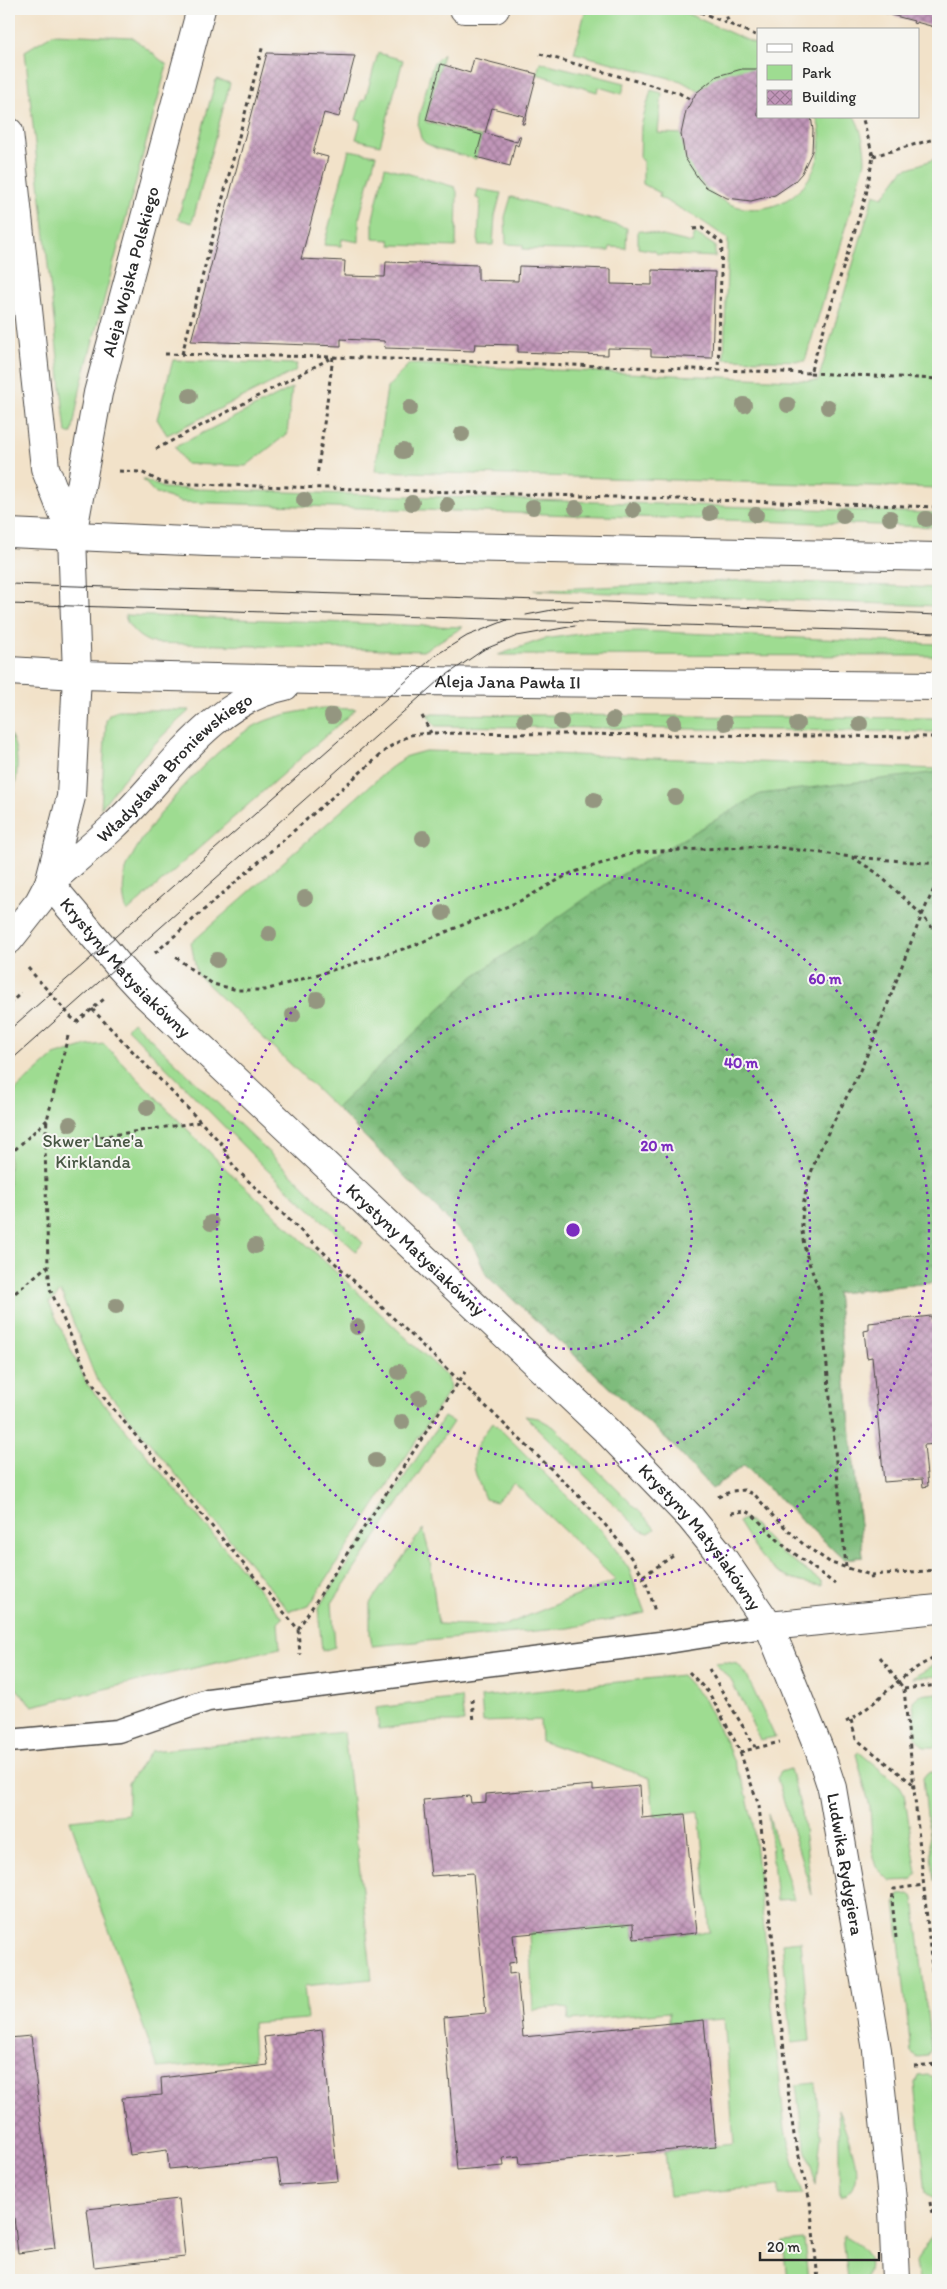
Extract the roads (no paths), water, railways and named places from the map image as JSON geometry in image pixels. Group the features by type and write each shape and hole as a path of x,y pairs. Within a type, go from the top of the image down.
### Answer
{"street":[{"name":"Aleja Wojska Polskiego","path":"77,675 72,536 98,394 201,9"},
{"path":"464,9 495,9"},
{"name":"Aleja Wojska Polskiego","path":"9,132 45,468 72,536"},
{"path":"9,533 208,542 938,556"},
{"name":"Aleja Jana Pawła II","path":"9,671 77,675 315,680 938,686"},
{"name":"Władysława Broniewskiego","path":"9,940 39,902 49,883 71,797 77,675"},
{"name":"Władysława Broniewskiego","path":"49,883 114,827 167,766 223,716 247,699 268,690 315,680"},
{"name":"Krystyny Matysiakówny","path":"49,883 144,993 607,1431 690,1517 720,1554 769,1626"},
{"path":"769,1626 938,1609"},
{"name":"Ludwika Rydygiera","path":"769,1626 819,1749 832,1788 877,2050 893,2210 896,2280"}],"lane":[{"path":"9,1741 118,1731 208,1700 668,1642 769,1626"}],"tram line":[{"path":"9,584 607,602 938,615"},
{"path":"9,604 938,633"},
{"path":"526,615 573,606"},
{"path":"9,1030 436,655 467,636 507,620"},
{"path":"9,1062 438,681 483,650 517,636 575,626"}],"park label":[{"name":"Skwer Lane'a Kirklanda","path":"93,1151"}]}
